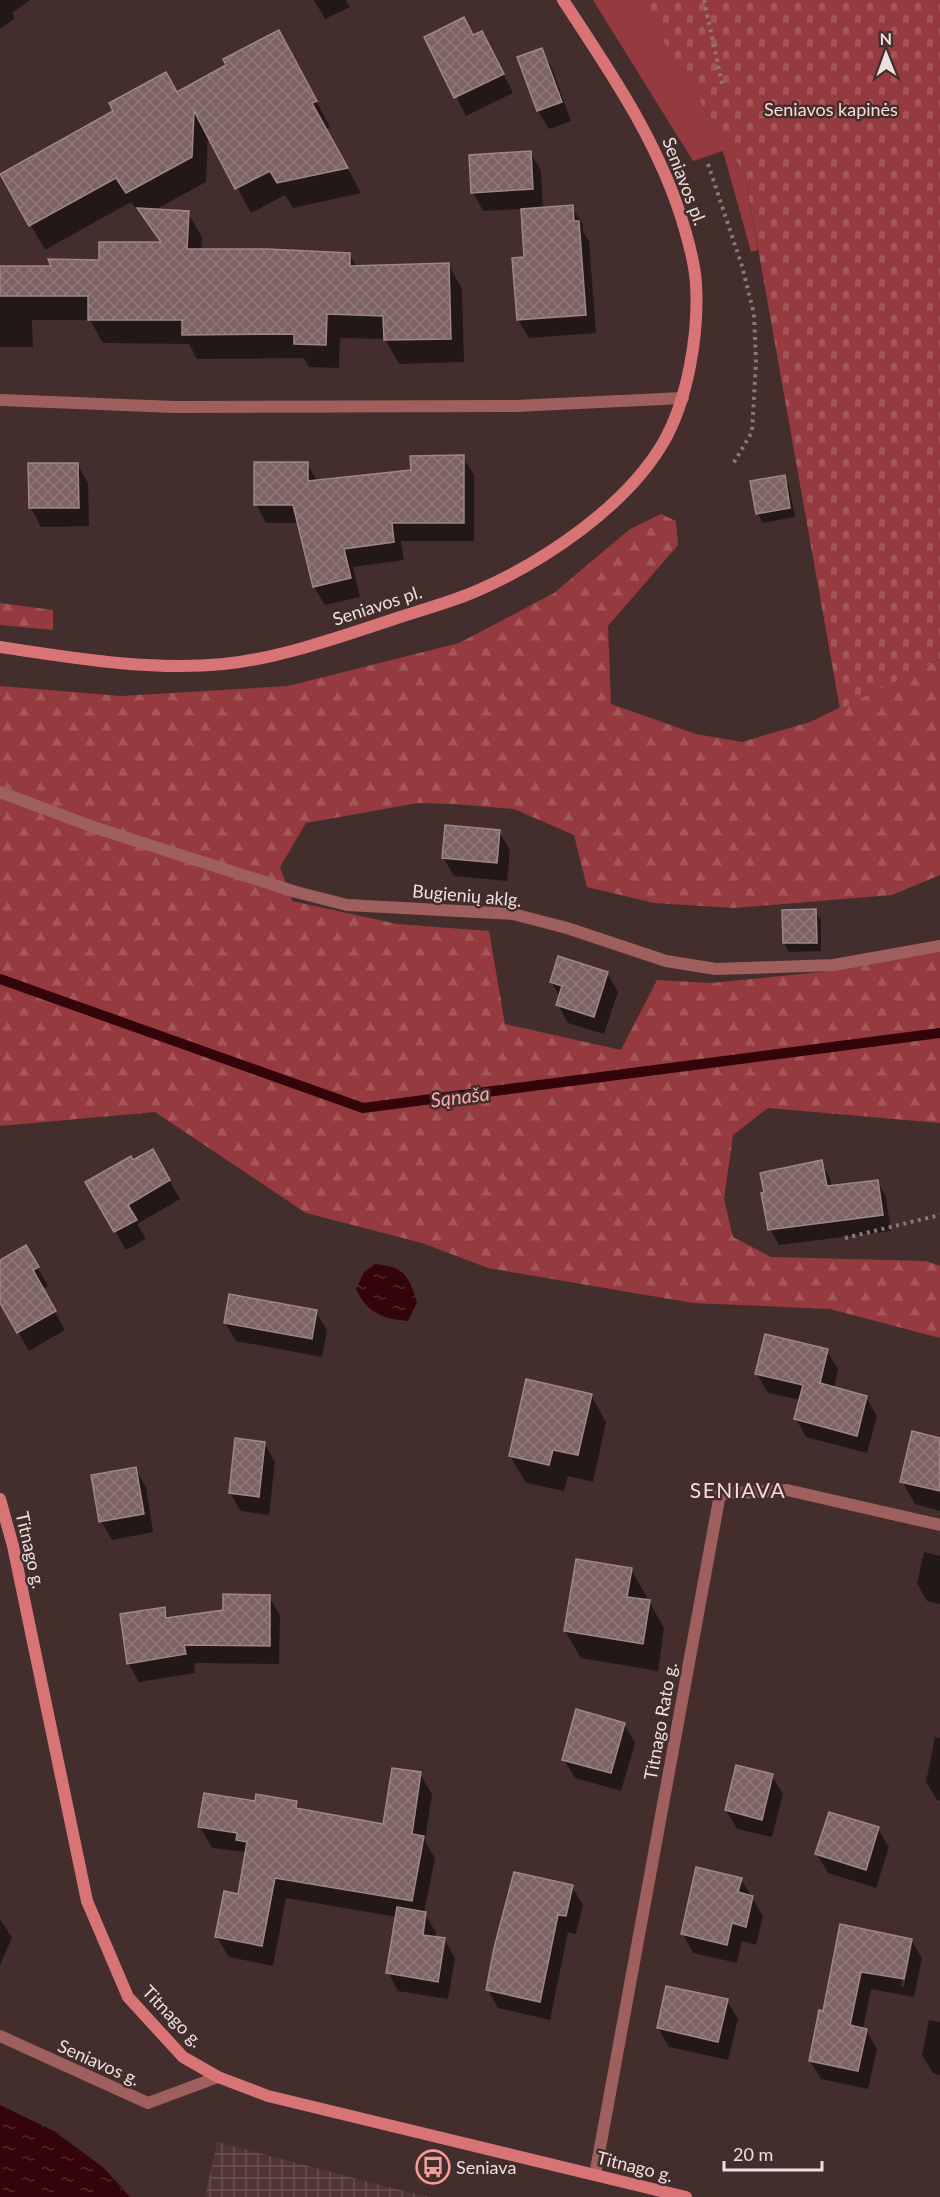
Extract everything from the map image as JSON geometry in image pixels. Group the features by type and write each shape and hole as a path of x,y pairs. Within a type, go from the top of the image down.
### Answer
{"main road":[{"name":"Seniavos pl.","path":"0,647 94,660 152,665 226,664 291,651 480,590 540,557 587,526 631,486 664,442 683,398 695,331 696,282 677,203 655,148 623,92 563,0"},
{"name":"Titnago g.","path":"0,1499 14,1546 87,1901 128,1997 183,2057 218,2077 268,2096 686,2197"}],"street":[{"path":"0,400 175,406 516,406 683,398"},
{"name":"Bugienių aklg.","path":"0,792 96,828 296,892 347,905 513,914 567,928 666,961 716,969 834,965 940,946"},
{"name":"Titnago Rato g.","path":"595,2175 720,1494 787,1490 940,1525"},
{"name":"Seniavos g.","path":"0,2036 148,2103 218,2077"}],"path":[{"path":"704,0 723,88"},
{"path":"708,164 742,266 754,314 756,362 752,432 733,464"},
{"path":"844,1238 940,1215"}],"shaded area":[{"path":"217,2142 384,2186 429,2197 205,2197"}],"green space":[{"path":"593,0 638,0 745,175 758,250 751,252 723,151 693,161"},
{"name":"Seniavos kapinės","path":"638,0 940,0 940,659 840,709 745,175"},
{"path":"661,514 676,521 678,545 608,626 611,704 696,734 742,742 810,722 940,659 940,875 892,895 734,908 654,903 587,887 574,835 514,809 418,803 306,823 280,867 292,901 397,924 489,931 505,1024 621,1050 657,980 711,983 831,971 940,952 940,1123 768,1108 733,1135 724,1199 733,1237 771,1257 926,1261 940,1266 940,1338 830,1309 693,1303 488,1268 422,1243 306,1213 155,1112 0,1126 0,686 121,696 288,686 459,643 554,593 630,529"},
{"path":"0,603 53,610 53,630 0,625"}],"water":[{"path":"375,1264 393,1267 408,1279 417,1302 408,1321 391,1319 377,1313 360,1297 356,1289 364,1272"},
{"path":"0,2105 54,2131 104,2168 130,2197 0,2197"}],"building":[{"path":"464,17 473,35 482,31 504,74 454,98 424,37"},
{"path":"279,30 317,101 312,103 348,168 277,183 270,171 235,189 194,111 192,157 126,193 116,178 29,226 0,174 113,111 109,103 166,72 177,92 226,65 223,59"},
{"path":"542,48 562,102 537,111 517,57"},
{"path":"531,151 533,189 471,193 469,155"},
{"path":"573,205 574,221 579,221 586,315 517,320 512,258 524,257 521,209"},
{"path":"137,208 189,211 187,249 267,249 350,253 350,266 449,263 451,339 384,340 383,316 327,314 326,345 294,344 294,334 182,335 182,320 88,320 88,296 0,296 0,266 51,266 48,259 99,260 99,242 161,242"},
{"path":"464,455 464,523 392,523 394,542 344,549 351,578 313,587 293,505 254,505 254,462 308,462 308,481 411,470 410,456"},
{"path":"28,463 78,463 79,508 29,508"},
{"path":"785,475 790,508 756,514 750,481"},
{"path":"445,825 500,830 497,863 442,858"},
{"path":"816,909 817,943 783,943 782,910"},
{"path":"558,956 608,972 594,1017 556,1005 562,986 550,982"},
{"path":"153,1149 170,1180 128,1205 137,1220 114,1232 85,1182 131,1156 133,1160"},
{"path":"822,1160 827,1186 878,1180 883,1215 768,1230 760,1173"},
{"path":"26,1245 39,1267 33,1270 56,1311 17,1333 0,1303 0,1260"},
{"path":"229,1294 317,1310 312,1339 224,1323"},
{"path":"765,1334 828,1349 820,1383 867,1396 857,1436 794,1419 803,1385 755,1374"},
{"path":"526,1379 592,1394 578,1455 553,1450 549,1465 509,1456"},
{"path":"912,1431 940,1438 940,1491 900,1482"},
{"path":"235,1438 265,1442 259,1497 229,1493"},
{"path":"136,1467 144,1514 99,1522 91,1475"},
{"path":"576,1559 632,1568 627,1597 650,1600 643,1644 564,1631"},
{"path":"223,1594 270,1595 270,1646 184,1645 186,1654 127,1664 120,1614 165,1607 166,1618 223,1610"},
{"path":"576,1709 625,1723 611,1773 562,1760"},
{"path":"736,1765 773,1774 762,1820 725,1810"},
{"path":"392,1768 421,1772 412,1834 424,1836 412,1901 275,1878 262,1946 215,1937 224,1891 238,1894 247,1842 236,1840 237,1833 198,1827 204,1793 255,1801 256,1794 297,1801 296,1808 383,1824"},
{"path":"829,1812 879,1827 866,1870 815,1854"},
{"path":"696,1867 742,1878 738,1892 753,1896 746,1927 732,1923 727,1945 681,1934"},
{"path":"514,1872 573,1885 566,1916 558,1915 540,2002 486,1990 494,1948"},
{"path":"397,1907 426,1912 423,1935 445,1938 438,1982 386,1973"},
{"path":"840,1924 912,1939 904,1979 861,1972 850,2025 867,2029 858,2071 809,2061 819,2010 823,2011"},
{"path":"666,1986 728,1999 718,2042 657,2028"}],"waterway":[{"name":"Sąnaša","path":"0,979 363,1108 940,1033"}],"place":[{"name":"Seniava","path":"433,2167"}],"district":[{"name":"SENIAVA","path":"738,1489"}]}
